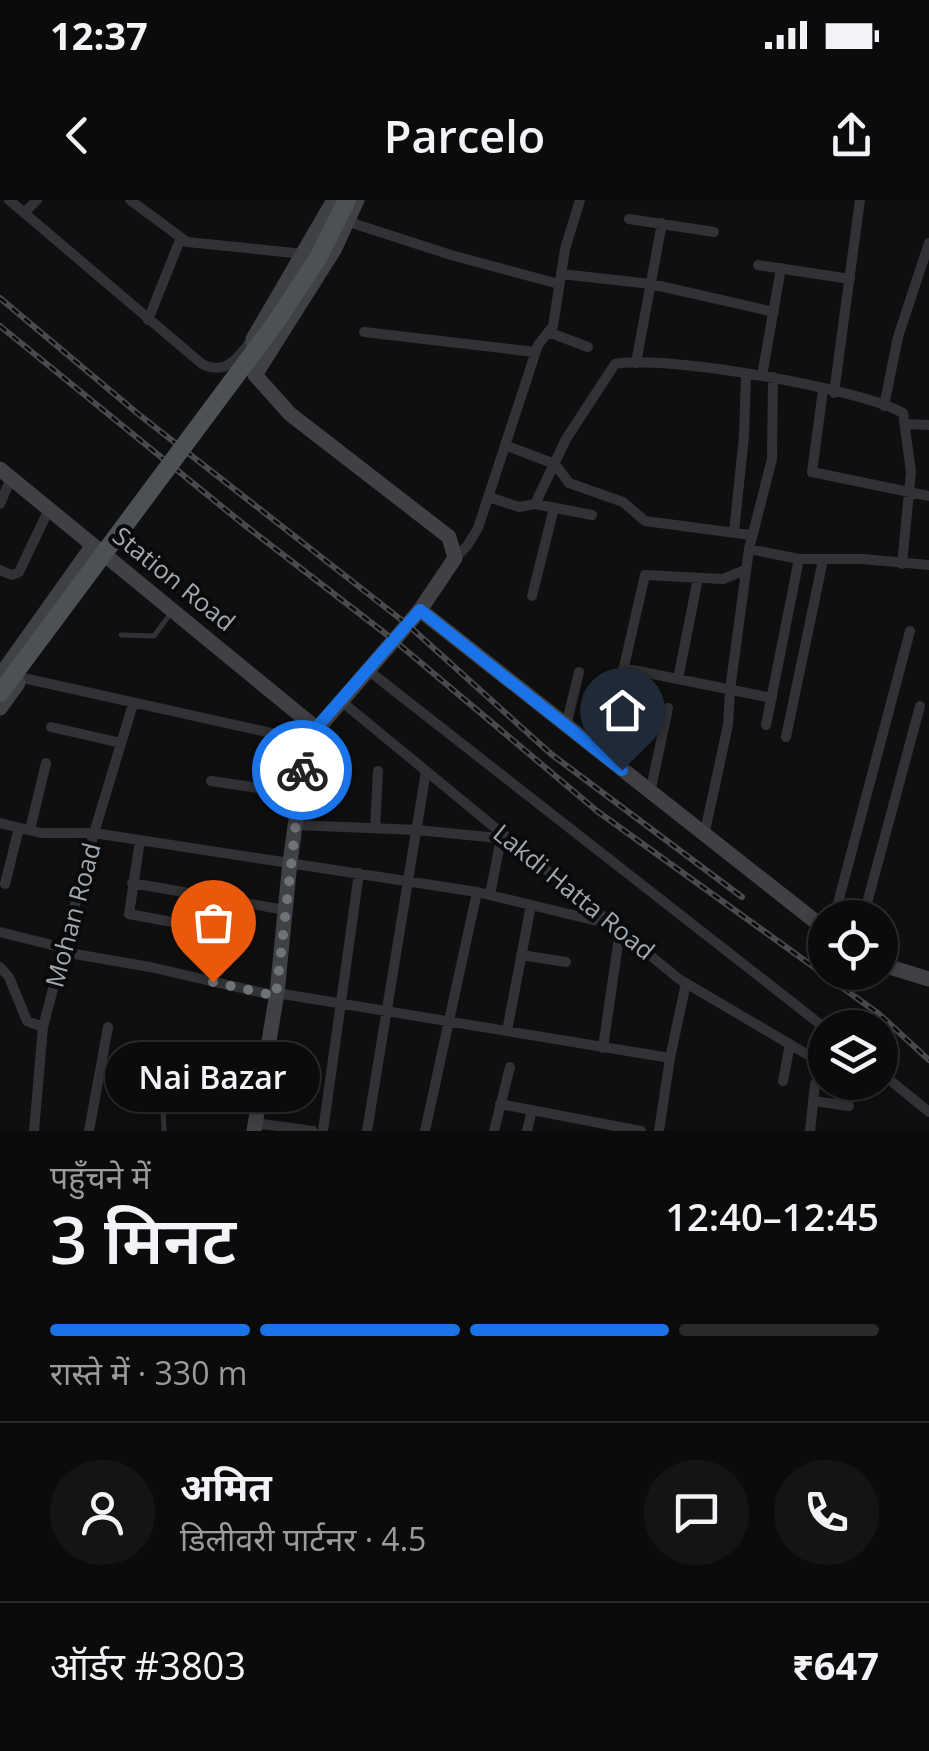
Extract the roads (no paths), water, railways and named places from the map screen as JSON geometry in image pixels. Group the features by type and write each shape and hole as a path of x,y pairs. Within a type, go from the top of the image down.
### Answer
{"main road":[{"path":"254,1127 276,994 299,794 311,734 420,610 455,558 449,538 290,414 255,375 253,340 334,200"},
{"path":"0,693 266,337 318,258 347,200"},
{"path":"255,375 349,222 357,200"},
{"name":"Station Road","path":"6,473 172,610 311,734"},
{"path":"1,674 93,546"},
{"path":"0,708 109,558"},
{"path":"420,610 808,916"},
{"path":"898,970 929,979"}],"street":[{"path":"9,200 202,364 217,369 231,365 253,340"},
{"path":"25,212 38,200"},
{"path":"130,200 180,240 304,254"},
{"path":"455,558 472,539 507,446 535,352 552,326 580,200"},
{"path":"860,200 850,278 812,472 929,496"},
{"path":"629,219 714,232"},
{"path":"349,222 450,255 560,279 652,284 774,312"},
{"path":"636,363 662,223"},
{"path":"148,320 180,240"},
{"path":"884,406 898,338 929,244"},
{"path":"758,265 850,278"},
{"path":"704,836 728,725 748,549 772,459 768,376 781,268"},
{"path":"364,332 535,352"},
{"path":"548,332 588,346"},
{"path":"489,498 519,507 535,504 585,407 612,368 621,362 768,376 903,413 910,493 902,564"},
{"path":"734,532 746,374"},
{"path":"906,424 929,426"},
{"path":"507,446 554,464 569,483 624,502 645,522 751,535"},
{"path":"0,504 6,473"},
{"path":"535,504 592,515"},
{"path":"532,596 554,508"},
{"path":"0,570 12,576 20,572 49,509"},
{"path":"748,549 799,559 863,558 929,565"},
{"path":"766,726 799,559"},
{"path":"786,737 823,560"},
{"path":"618,694 646,575 722,580 745,570"},
{"path":"678,680 698,578"},
{"path":"839,900 910,630"},
{"path":"623,668 772,698"},
{"path":"369,671 808,1015"},
{"path":"566,726 579,672"},
{"path":"1,674 132,704 311,734"},
{"name":"Lakdi Hatta Road","path":"341,702 686,983 808,1055"},
{"name":"Mohan Road","path":"34,1131 43,1027 132,704"},
{"path":"869,900 920,706"},
{"path":"650,792 668,708"},
{"path":"52,728 121,743"},
{"path":"5,884 46,763"},
{"path":"375,828 378,771"},
{"path":"367,1131 426,771"},
{"path":"210,781 299,794"},
{"path":"0,823 60,834 94,833 477,892 617,928 603,1048"},
{"path":"295,825 417,830 505,839 490,895"},
{"path":"140,840 129,914 220,931"},
{"path":"323,1131 359,873"},
{"path":"132,883 285,910"},
{"path":"425,1131 477,892"},
{"path":"507,1031 531,905"},
{"path":"0,932 64,950 276,994 670,1058"},
{"path":"522,955 566,962"},
{"path":"0,967 10,977 27,1022 43,1027"},
{"path":"659,1131 686,983"},
{"path":"89,1131 108,1027"},
{"path":"784,1081 790,1044"},
{"path":"494,1131 510,1067"},
{"path":"898,1087 929,1112"},
{"path":"810,1131 814,1101 849,1106"},
{"path":"500,1104 641,1131"},
{"path":"527,1131 532,1110"},
{"path":"254,1127 311,1131"}],"lane":[{"path":"121,635 154,636 172,610"},
{"path":"162,1082 164,1131"}],"railway":[{"path":"0,298 137,413 408,625 551,754 742,897"},
{"path":"0,326 242,523 395,641 597,811 879,1014 929,1060"}],"place":[{"name":"Nai Bazar","path":"213,982"}]}
